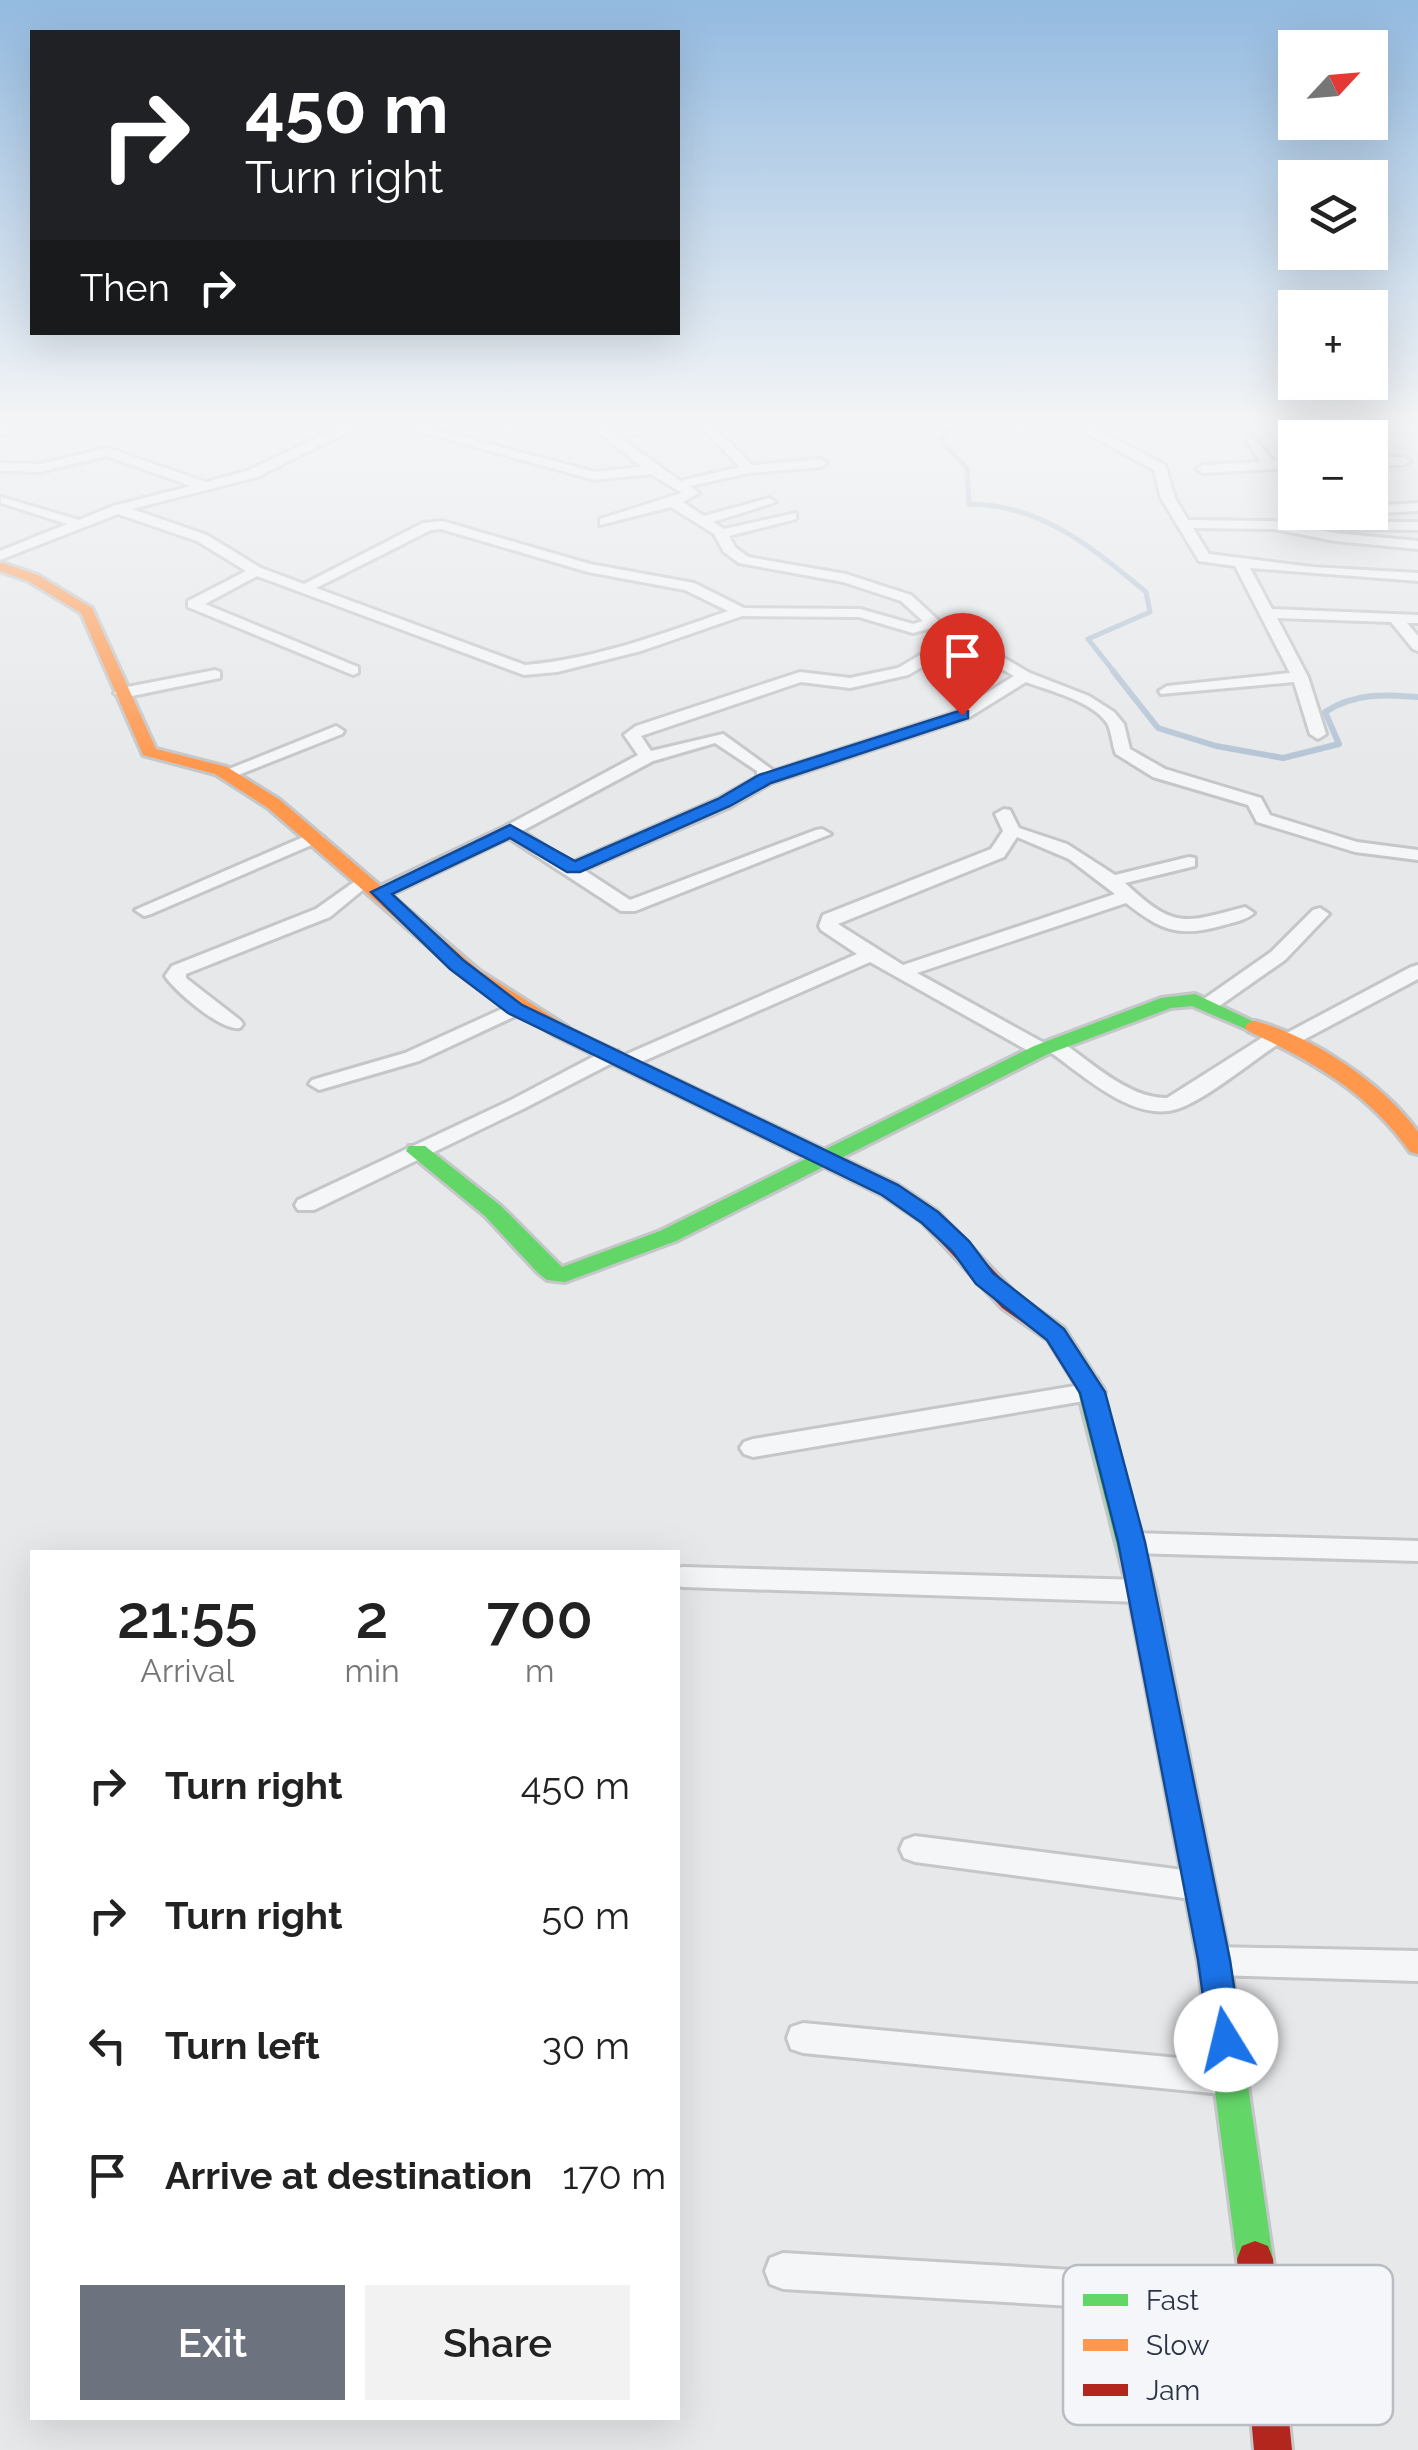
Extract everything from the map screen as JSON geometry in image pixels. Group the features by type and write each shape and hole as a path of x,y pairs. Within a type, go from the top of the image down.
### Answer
{"street":[{"path":"0,556 36,540"},
{"path":"206,540 256,570 524,670 558,667 636,648 741,612 860,613 913,629 933,623"},
{"path":"304,588 399,540"},
{"path":"494,540 588,568 689,586 741,612"},
{"path":"725,540 729,549 744,560 872,586 906,598 933,623 1025,676 1083,699 1108,715 1116,724 1122,751 1159,772 1255,802 1263,818 1281,824 1355,847 1418,855"},
{"path":"1194,540 1204,558 1418,577"},
{"path":"1369,540 1418,545"},
{"path":"1241,564 1300,676 1318,734"},
{"path":"0,566 33,578 87,611 149,752 226,773 316,837 456,964 515,1009 890,1190 930,1218 961,1247 985,1278 1056,1334 1093,1392 1142,1591 1214,1960 1256,2265"},
{"path":"256,570 193,604 353,670"},
{"path":"1266,612 1418,620"},
{"path":"1396,619 1418,646"},
{"path":"647,757 632,740 642,729 800,677 850,683 903,672 960,638"},
{"path":"122,693 215,675"},
{"path":"574,868 724,803 765,779 962,715 1025,676"},
{"path":"1167,691 1300,676"},
{"path":"226,773 336,731"},
{"path":"233,1024 179,982 175,976 179,970 323,914 372,886 510,830 647,757 718,737 766,770 765,779"},
{"path":"1246,913 1177,928 1166,925 1070,851 1008,822 1004,848 986,860 830,919 828,926 870,955 1047,1047 1134,1098 1158,1107 1172,1104 1280,1040 1418,972"},
{"path":"510,830 574,868 620,905 636,906 822,834"},
{"path":"144,910 316,837"},
{"path":"904,971 1189,862"},
{"path":"1208,1004 1278,956 1320,914"},
{"path":"306,1205 618,1058 870,955"},
{"path":"417,1151 493,1210 555,1274 668,1236 1047,1047 1180,1000 1208,1004 1360,1084 1388,1104 1415,1134"},
{"path":"319,1084 427,1052 515,1009"},
{"path":"753,1448 1093,1392"},
{"path":"1131,1542 1418,1551"},
{"path":"683,1577 1142,1591"},
{"path":"915,1850 1199,1886"},
{"path":"1214,1960 1418,1966"},
{"path":"803,2038 1232,2079"},
{"path":"783,2271 1063,2288"}],"waterway":[{"path":"1078,540 1146,592 1150,612 1088,639 1115,673"},
{"path":"1113,671 1158,728 1216,746 1283,758 1339,744 1325,712 1347,701 1370,696 1418,697"}],"traffic: fast":[{"path":"417,1151 493,1211 546,1268 555,1275 565,1274 668,1236 1041,1050 1168,1002 1195,1000 1255,1027"},
{"path":"1088,1384 1142,1591 1214,1961 1255,2259"}],"traffic: slow":[{"path":"0,566 33,578 87,611 149,752 221,771 274,804 473,975 561,1031"},
{"path":"1255,1027 1346,1075 1385,1107 1418,1147"}],"traffic: jam":[{"path":"561,1031 890,1190 930,1217 1010,1302 1056,1334 1088,1384"},
{"path":"1255,2259 1256,2265"},
{"path":"1271,2425 1273,2450"}],"route":[{"path":"962,715 765,779 724,803 574,868 510,830 380,892 456,964 515,1009 890,1190 930,1218 1010,1302 1056,1334 1093,1392 1131,1542 1214,1960 1226,2040"}]}
